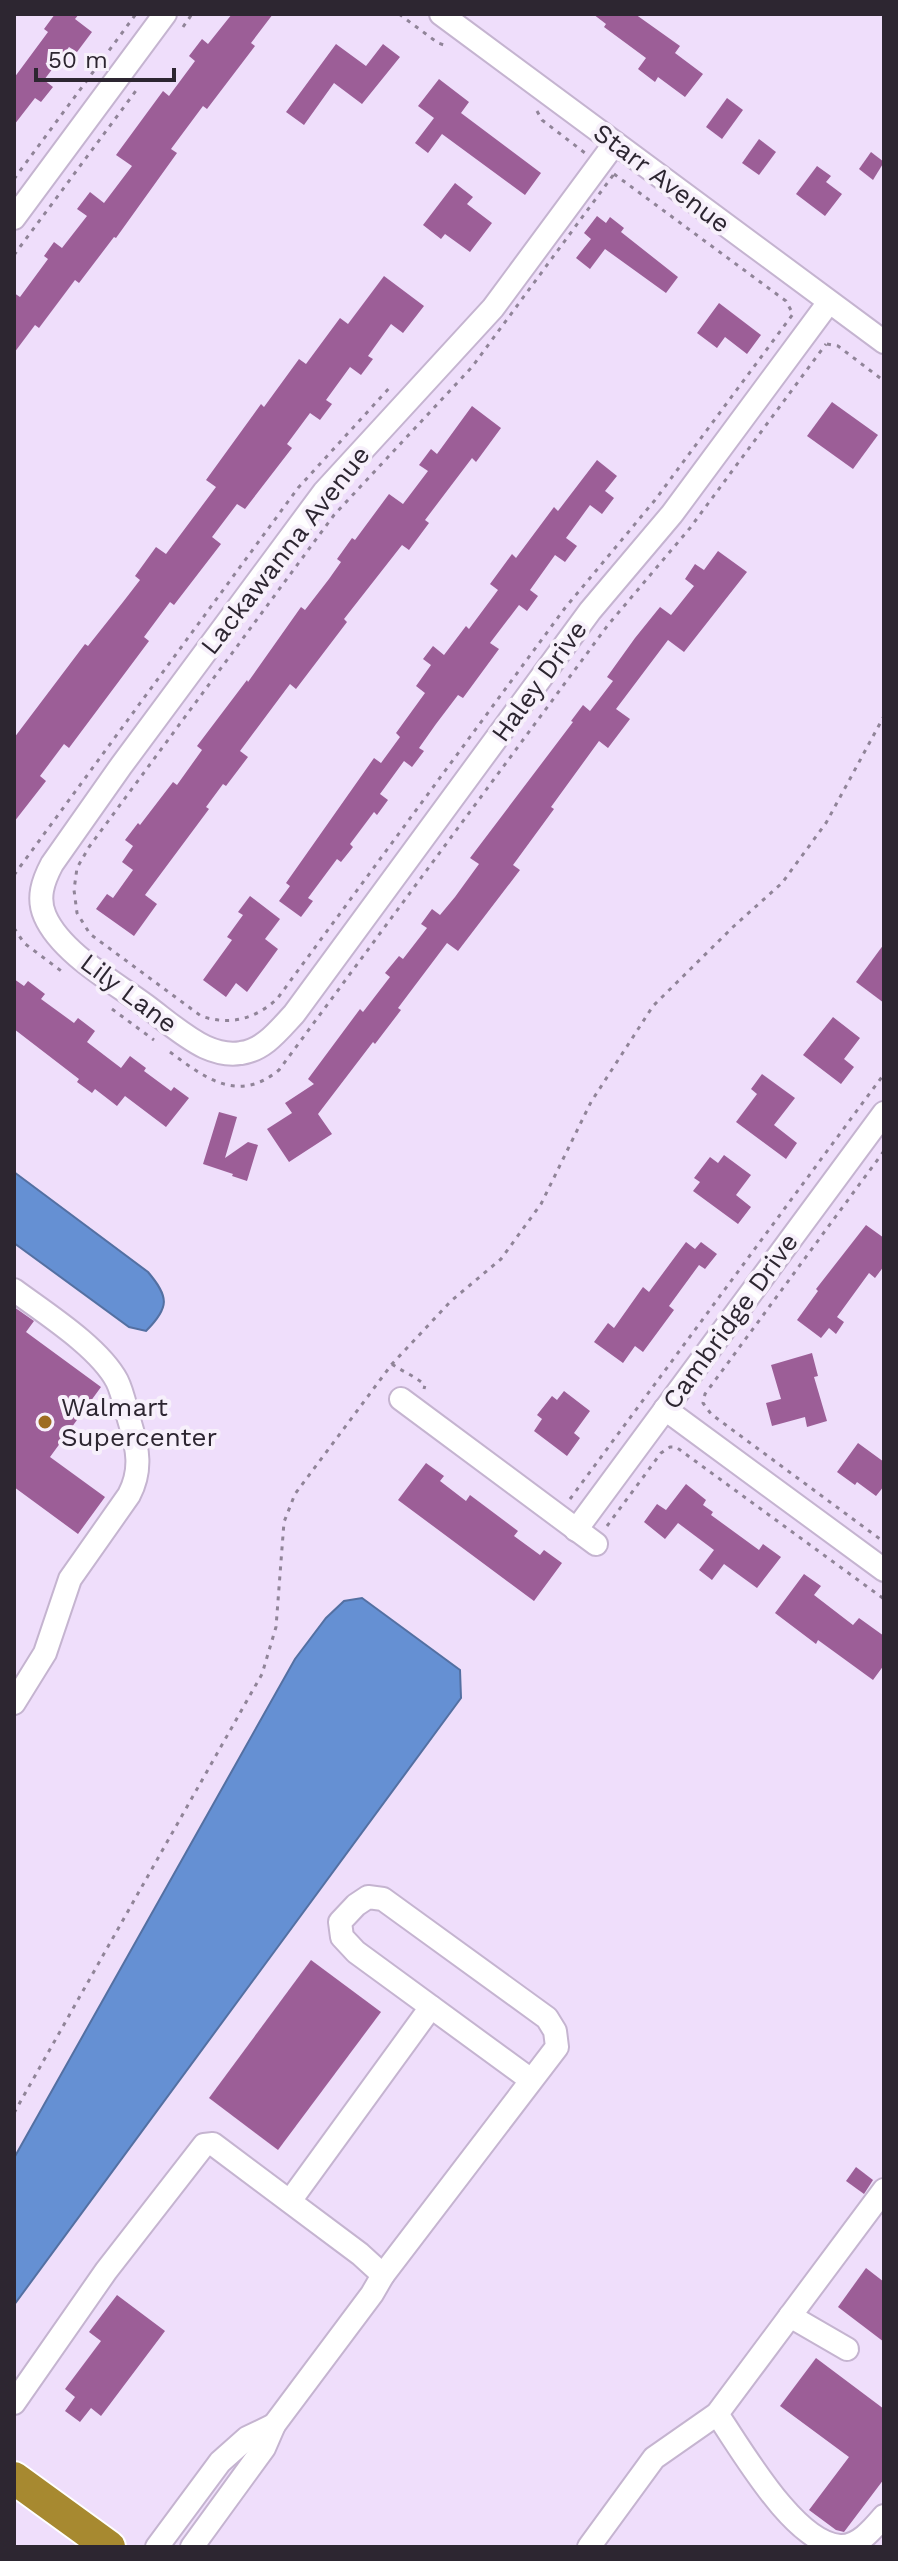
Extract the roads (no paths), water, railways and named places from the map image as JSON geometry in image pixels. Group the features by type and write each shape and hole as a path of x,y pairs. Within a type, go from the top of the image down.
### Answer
{"highway":[{"path":"14,2478 109,2547"}],"street":[{"name":"Starr Avenue","path":"441,14 884,342"},
{"path":"14,218 174,20"},
{"name":"Lackawanna Avenue","path":"41,898 46,876 66,842 316,502 493,308 607,169 615,143"},
{"name":"Haley Drive","path":"244,1053 266,1043 294,1014 583,621 672,514 797,321 829,302"},
{"name":"Lily Lane","path":"41,898 52,929 80,957 195,1041 219,1052 244,1053"},
{"name":"Cambridge Drive","path":"576,1530 884,1113"},
{"path":"14,1290 78,1338 117,1381 139,1468 137,1481 129,1495 70,1579 45,1653 14,1703"},
{"path":"401,1399 576,1530 598,1540"},
{"path":"665,1409 884,1570"},
{"path":"192,2547 264,2448 274,2425 383,2275 557,2047 555,2031 547,2018 383,1899 368,1897 340,1922 342,1937 356,1952 531,2080"},
{"path":"290,2201 431,2007"},
{"path":"14,2403 106,2271 204,2145 213,2144 360,2254 383,2275"},
{"path":"589,2547 654,2458 717,2414 884,2190"},
{"path":"790,2316 847,2349"},
{"path":"717,2414 760,2477 799,2526 820,2541 842,2546 856,2542 884,2516"},
{"path":"157,2547 220,2462 247,2438 274,2425"}],"water":[{"path":"14,1172 148,1272 160,1288 164,1302 159,1315 146,1331 129,1327 14,1243"},
{"path":"362,1598 460,1670 461,1698 14,2305 14,2158 295,1659 326,1618 344,1601"}],"place":[{"name":"Walmart Supercenter","path":"45,1422"}]}
